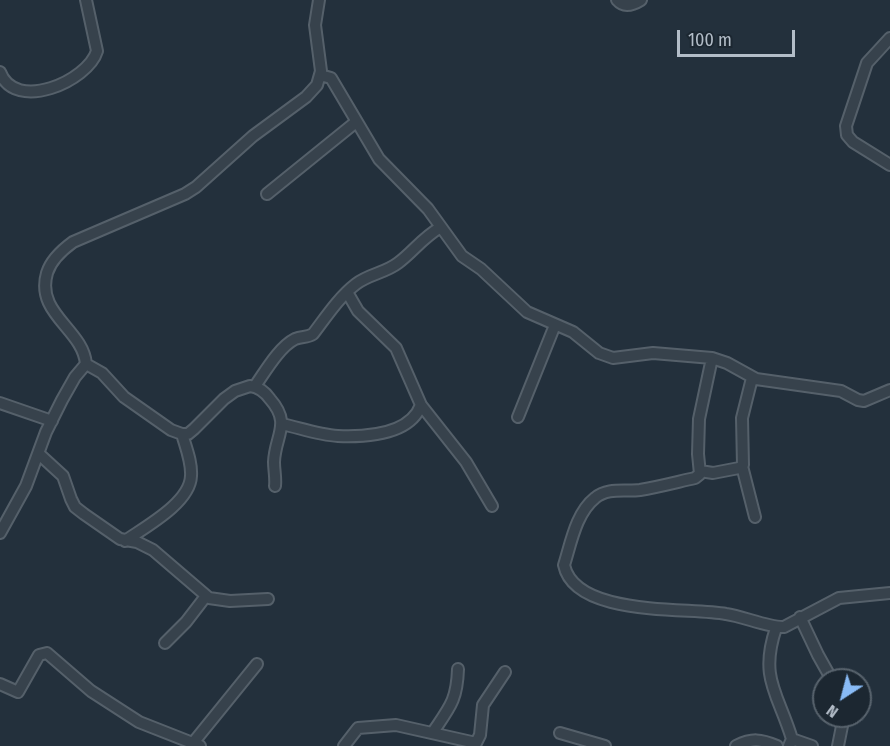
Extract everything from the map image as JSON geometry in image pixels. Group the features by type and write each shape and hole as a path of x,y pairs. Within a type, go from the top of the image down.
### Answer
{"street":[{"path":"0,72 10,84 26,91 41,92 60,85 86,67 95,58 97,51 86,0"},
{"path":"0,533 26,486 51,421 70,384 86,364 84,350 48,304 45,279 48,268 64,248 88,235 174,200 190,191 253,136 306,97 317,85 320,75 315,25 319,0"},
{"path":"617,0 622,5 641,0"},
{"path":"890,38 867,63 846,126 847,135 853,142 890,165"},
{"path":"320,75 331,78 379,159 422,203 462,256 481,269 519,307 537,318 573,332 607,357 618,358 653,353 712,358 737,368 752,378 841,391 864,401 890,390"},
{"path":"267,194 356,122"},
{"path":"255,386 282,350 297,338 313,334 347,292 365,278 388,270 400,262 426,236 441,227"},
{"path":"347,292 358,311 391,342 399,353 421,405 466,462 492,506"},
{"path":"518,417 555,325"},
{"path":"712,358 699,419 700,471 698,477 633,491 612,490 596,496 581,515 564,564 566,573 572,581 592,594 615,603 639,608 727,614 763,622 776,628 784,627 839,598 890,593"},
{"path":"86,364 102,373 124,398 171,430 182,434 188,434 224,399 244,387 255,386 279,410 282,424 282,433 274,463 276,486"},
{"path":"752,378 742,418 742,466 755,517"},
{"path":"0,402 51,421"},
{"path":"282,424 336,436 366,435 401,426 415,416 421,405"},
{"path":"125,541 166,512 190,487 190,462 182,434"},
{"path":"39,454 63,476 75,507 114,535 125,541 143,544 153,550 206,596 215,600 230,601 268,599"},
{"path":"700,471 713,473 742,466"},
{"path":"165,643 186,622 206,596"},
{"path":"800,617 825,668"},
{"path":"776,628 771,644 769,674 772,690 791,742 812,746"},
{"path":"0,684 18,692 39,654 47,653 83,685 130,717 196,744 257,664"},
{"path":"433,732 454,700 458,689 459,669"},
{"path":"344,746 353,732 367,726 396,725 472,743 478,741 483,705 505,672"},
{"path":"838,746 842,728"},
{"path":"560,733 605,746"},
{"path":"736,746 748,740 758,739 777,746"}]}
